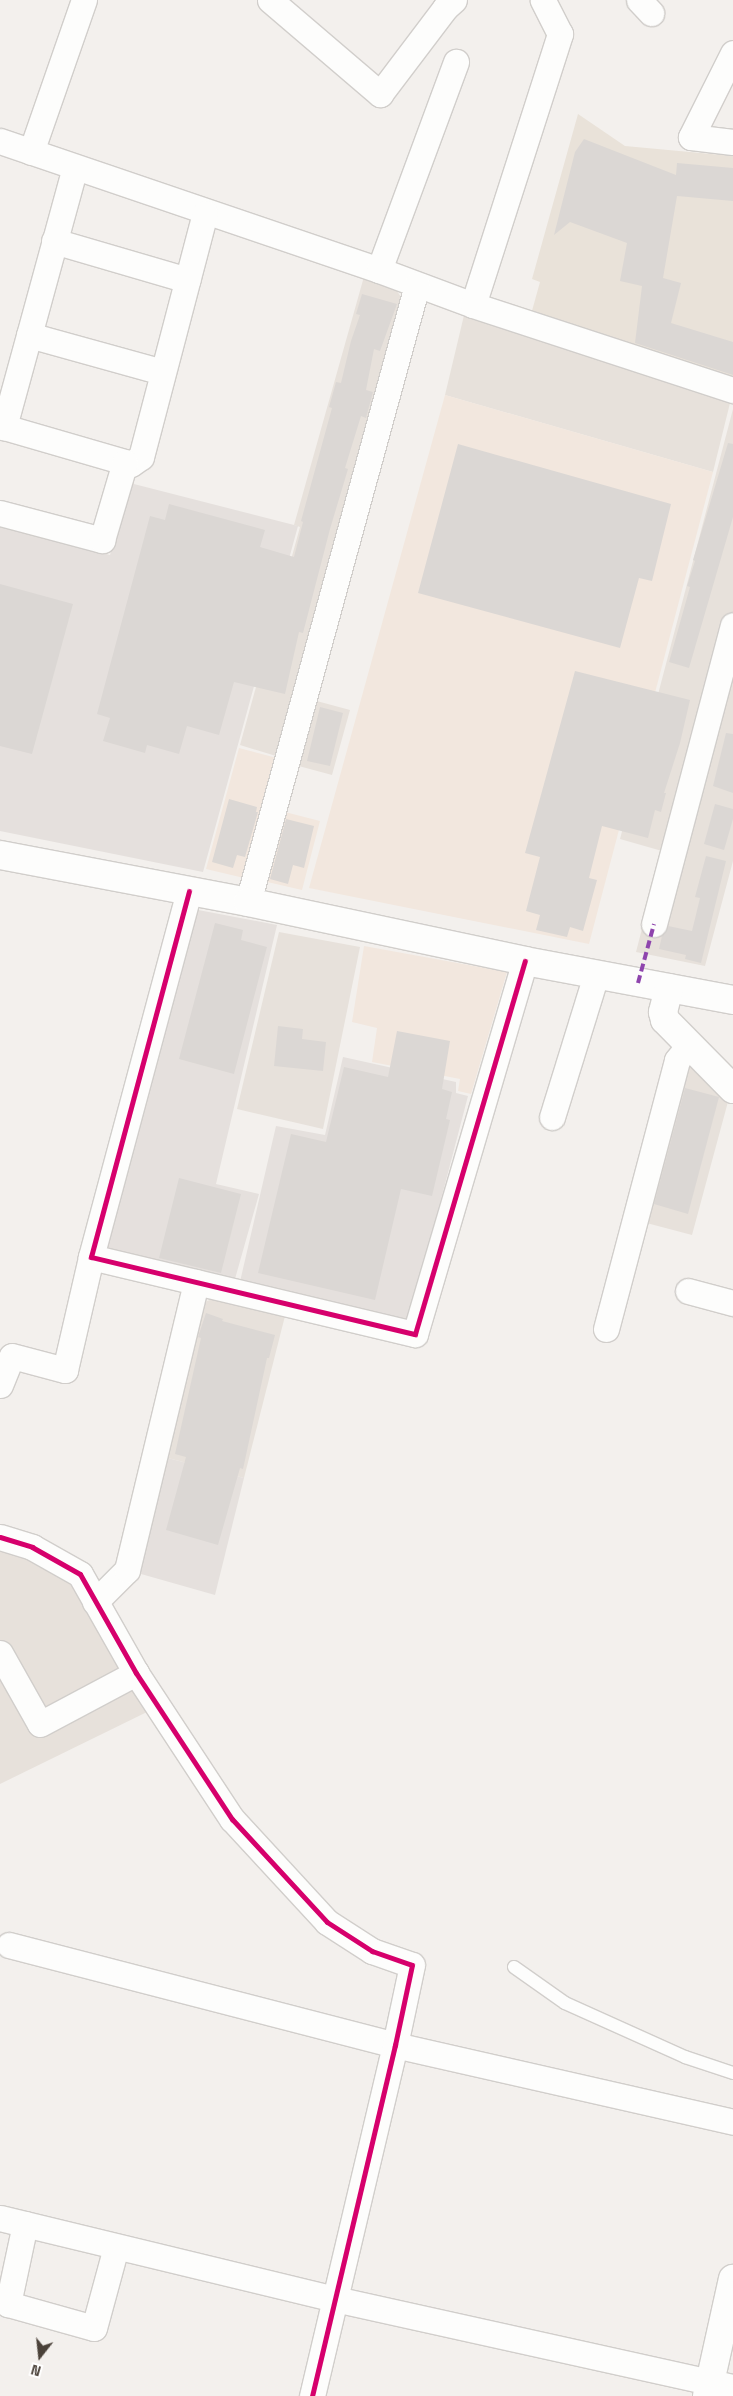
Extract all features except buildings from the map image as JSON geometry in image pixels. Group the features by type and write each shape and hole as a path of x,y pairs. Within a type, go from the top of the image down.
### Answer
{"street":[{"path":"31,152 84,0"},
{"path":"270,0 380,94 445,3"},
{"path":"473,305 560,34 543,0"},
{"path":"733,53 691,137 733,142"},
{"path":"379,270 456,62"},
{"path":"0,141 205,213 379,270 473,305 733,390"},
{"path":"74,167 2,435 131,464 141,457 205,213"},
{"path":"54,241 186,280"},
{"path":"248,902 417,285"},
{"path":"29,336 162,372"},
{"path":"0,513 102,540 125,462"},
{"path":"654,924 733,625"},
{"path":"0,855 248,902 525,961 733,1000"},
{"path":"0,1385 12,1356 65,1370 91,1257 188,891"},
{"path":"91,1257 415,1334 525,961"},
{"path":"552,1117 596,975"},
{"path":"669,988 663,1012 665,1020 733,1088"},
{"path":"606,1329 677,1060 689,1045"},
{"path":"95,1602 127,1570 196,1282"},
{"path":"688,1291 733,1303"},
{"path":"0,1537 32,1547 80,1574 136,1673 232,1819 328,1922 372,1951 412,1965 395,2045 312,2396"},
{"path":"0,1653 40,1724 136,1673"},
{"path":"9,1945 395,2045 733,2122"},
{"path":"0,2218 334,2299 717,2388 733,2279"},
{"path":"25,2224 8,2304 94,2328 116,2247"}],"lane":[{"path":"514,1967 565,2003 685,2057 733,2073"}],"shaded area":[{"path":"578,114 625,146 733,156 733,386 530,318 540,282 532,279"},
{"path":"365,273 391,282 403,300 276,756 240,745 300,527 294,525"},
{"path":"465,311 731,399 713,472 445,395"},
{"path":"445,395 713,472 589,944 309,888"},
{"path":"733,409 733,861 705,966 636,952 662,851 620,839"},
{"path":"130,483 298,526 203,872 0,831 0,525 110,555"},
{"path":"313,700 350,710 332,775 295,765"},
{"path":"239,748 277,758 244,878 206,869"},
{"path":"281,811 320,821 302,890 263,881"},
{"path":"193,909 277,925 216,1184 259,1194 233,1286 104,1249"},
{"path":"279,932 360,947 323,1129 237,1109"},
{"path":"364,946 507,972 471,1094 458,1091 460,1079 372,1062 377,1028 352,1022"},
{"path":"685,1054 729,1098 692,1235 639,1221"},
{"path":"343,1057 456,1082 456,1093 468,1096 410,1318 396,1323 239,1286 276,1126 325,1135"},
{"path":"213,1299 285,1316 244,1478 164,1457 201,1303"},
{"path":"164,1457 244,1478 215,1595 134,1572"},
{"path":"0,1544 72,1576 147,1712 0,1784"}],"marked path":[{"path":"638,983 654,924"}],"cycle path":[{"path":"189,891 91,1257 415,1334 525,961"},
{"path":"0,1537 32,1547 80,1574 136,1673 232,1819 327,1922 372,1951 412,1965 395,2045 312,2396"}]}
